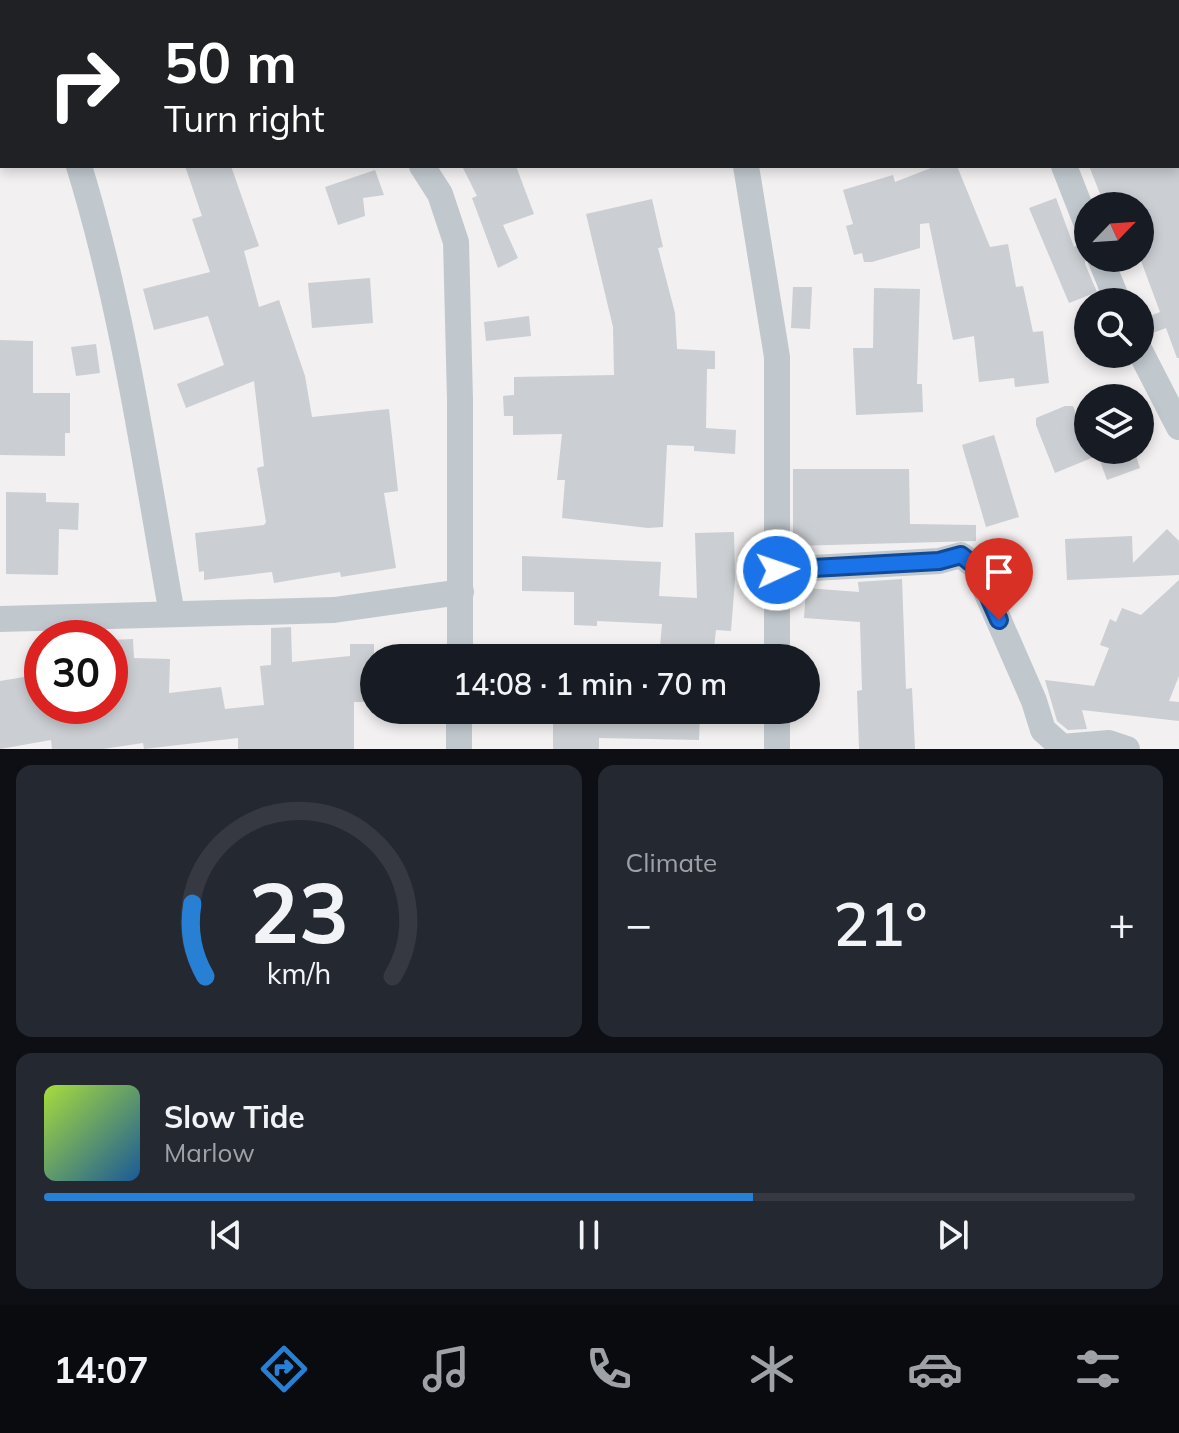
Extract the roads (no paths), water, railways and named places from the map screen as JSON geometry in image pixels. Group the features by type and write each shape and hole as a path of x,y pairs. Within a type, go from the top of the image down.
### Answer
{"street":[{"path":"80,168 94,215 128,366 172,614"},
{"path":"423,168 440,194 456,242 460,644"},
{"path":"746,168 777,357 777,644"},
{"path":"1065,168 1074,192"},
{"path":"1149,368 1179,427"},
{"path":"777,570 939,561 961,555 975,566 1034,701 1043,730 1062,747 1109,743 1127,749"},
{"path":"0,619 334,610 461,592"},
{"path":"459,724 459,749"},
{"path":"777,724 777,749"}]}
